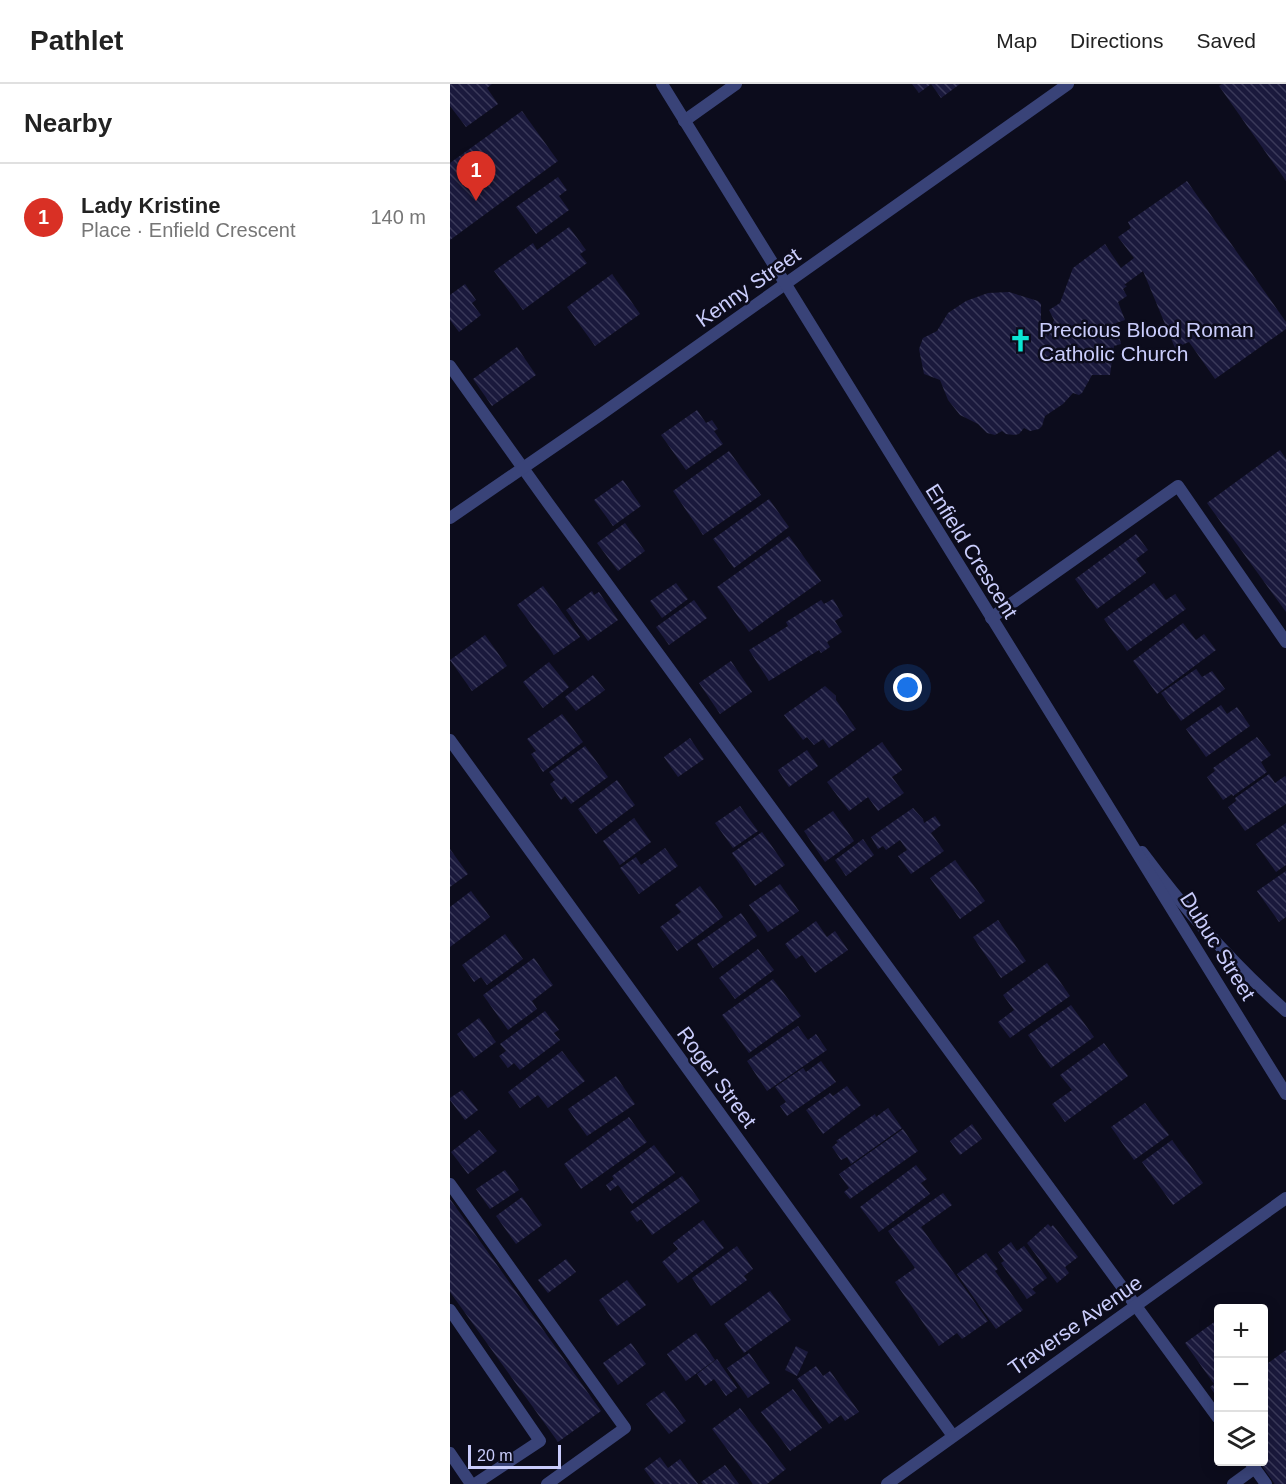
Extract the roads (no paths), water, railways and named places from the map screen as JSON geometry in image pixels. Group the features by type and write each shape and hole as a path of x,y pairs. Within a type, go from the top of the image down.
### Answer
{"street":[{"name":"Enfield Crescent","path":"662,84 1116,818 1174,895 1220,947 1286,1011"},
{"path":"684,121 736,84"},
{"name":"Kenny Street","path":"450,518 785,285 1068,84"},
{"path":"450,366 1214,1412"},
{"path":"991,618 1178,486 1286,642"},
{"name":"Roger Street","path":"450,740 953,1436"},
{"name":"Dubuc Street","path":"1116,818 1286,1094"},
{"path":"450,1184 625,1428 547,1484"},
{"name":"Traverse Avenue","path":"887,1484 1286,1198"},
{"path":"450,1310 540,1441 475,1484"},
{"path":"450,1453 471,1484"},
{"path":"1233,1484 1252,1466"},
{"path":"1254,1466 1266,1484"}],"place":[{"name":"Lady Kristine","path":"476,201"},
{"name":"Precious Blood Roman Catholic Church","path":"1021,341"}]}
